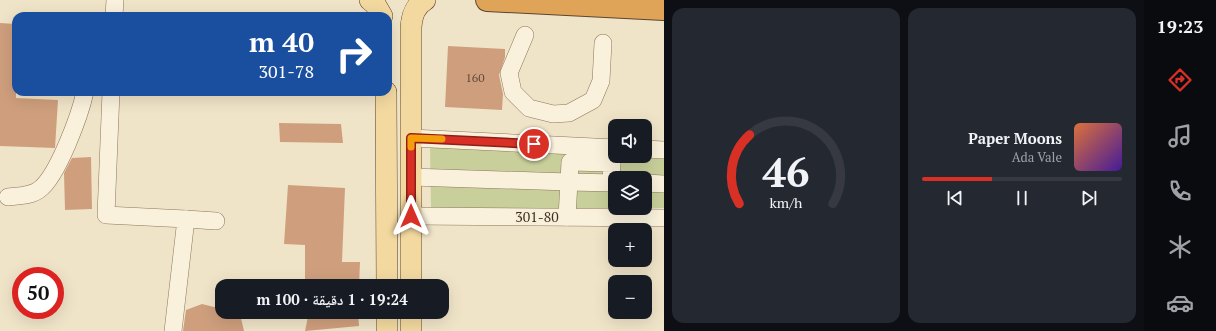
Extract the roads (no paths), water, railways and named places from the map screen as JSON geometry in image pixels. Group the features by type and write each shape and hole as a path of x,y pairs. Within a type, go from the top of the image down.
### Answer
{"highway":[{"path":"487,0 664,9"}],"main road":[{"path":"370,0 375,4 380,12"},
{"path":"411,279 411,27 412,17 416,8 425,0"},
{"path":"386,96 387,279"},
{"path":"387,319 387,331"},
{"path":"411,319 411,331"}],"street":[{"path":"114,12 115,0"},
{"path":"525,35 509,73 513,92 529,108 553,114 569,113 593,100 601,81 603,43"},
{"path":"8,197 31,194 40,189 53,174 69,138 84,96"},
{"path":"111,96 106,215 216,221"},
{"path":"411,138 608,148"},
{"path":"652,149 664,150"},
{"path":"567,217 570,162 612,163 612,171"},
{"path":"411,177 568,182"},
{"path":"652,183 664,184"},
{"name":"301-80","path":"411,216 664,218"},
{"path":"173,331 186,219"}]}
